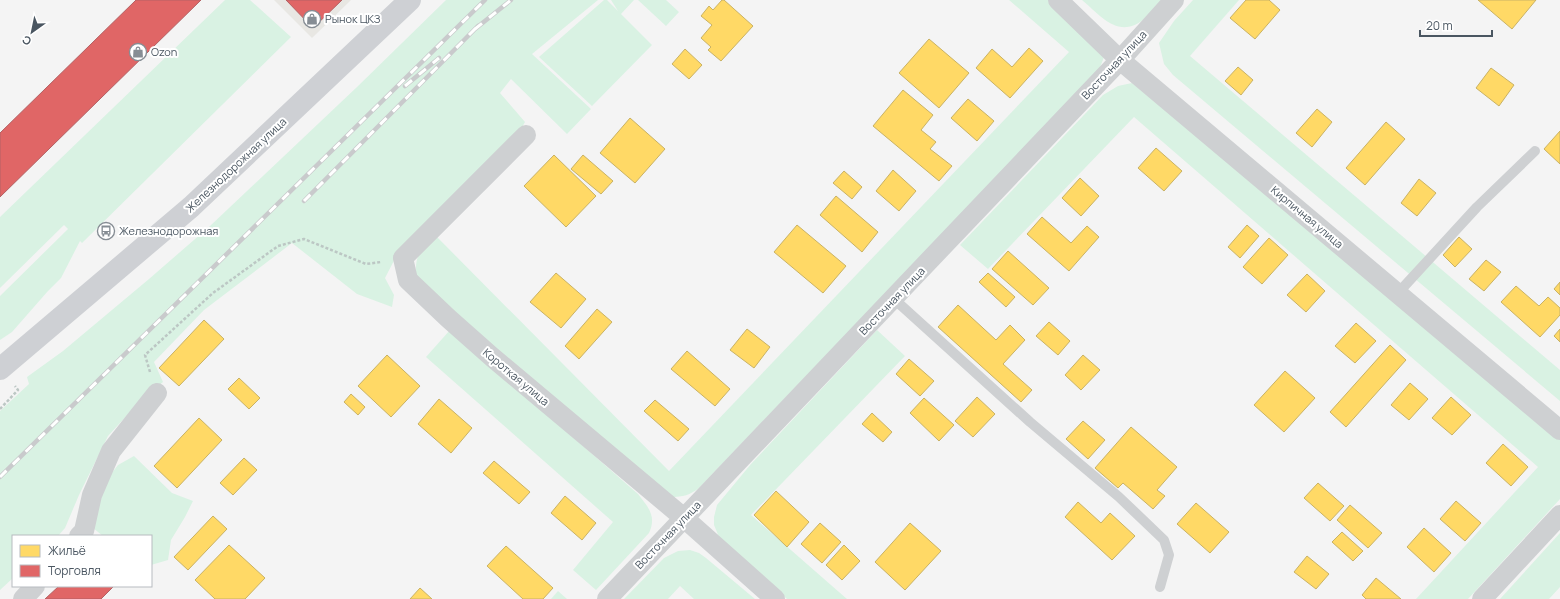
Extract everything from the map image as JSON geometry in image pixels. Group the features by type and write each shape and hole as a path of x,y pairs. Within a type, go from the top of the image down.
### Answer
{"main road":[{"name":"Железнодорожная улица","path":"0,369 191,208 410,0"}],"street":[{"name":"Кирпичная улица","path":"1058,0 1120,60 1560,430"},
{"name":"Восточная улица","path":"607,599 894,299 1120,60 1174,0"},
{"path":"403,258 526,135"},
{"name":"Короткая улица","path":"403,258 408,280 448,318 492,357 684,518 775,599"},
{"path":"81,535 84,531 92,495 111,451 157,393"},
{"path":"1482,599 1560,515"},
{"path":"23,599 34,587"}],"lane":[{"path":"1398,293 1477,207 1535,151"},
{"path":"894,299 1030,422 1119,497 1164,540 1169,555 1160,588"}],"path":[{"path":"157,393 145,355 214,293 278,246 304,239 366,264 403,258"}],"shaded area":[{"name":"Рынок ЦКЗ","path":"274,0 351,0 312,38"}],"green space":[{"path":"225,0 250,0 291,37 82,243 80,241 61,278 12,332 0,340 0,296 68,229 64,225 0,288 0,217"},
{"path":"446,0 598,0 532,54 591,109 567,134 511,79 500,93 525,122 513,143 399,251 385,278 394,295 392,307 357,294 292,243 204,310 154,362 163,382 142,399 108,436 79,495 65,528 59,535 12,535 12,579 0,590 0,411 29,384 27,377 63,351 210,226 357,87"},
{"path":"604,0 607,0 618,11 611,0 634,0 621,14 652,45 592,106 539,57"},
{"path":"638,0 666,0 679,12 666,26"},
{"path":"1009,0 1058,0 1104,57 1099,70 699,488 689,494 671,497 438,301 416,275 417,262 420,253 437,237 669,471 1069,52"},
{"path":"1082,0 1163,0 1143,20 1126,27 1110,23"},
{"path":"1193,0 1239,0 1190,56 1560,370 1560,401 1173,75 1164,64 1159,43 1174,21"},
{"path":"1132,83 1560,433 1560,499 1468,599 1416,599 1538,467 1134,117 988,269 960,245 1103,95 1118,86"},
{"path":"450,330 638,494 648,508 652,517 649,533 596,590 573,570 613,522 426,357"},
{"path":"877,330 905,356 751,515 847,599 787,599 723,543 714,525 717,505 751,464"},
{"path":"134,456 172,493 193,501 171,540 168,560 152,565 152,535 102,535 93,528 103,484 118,465"},
{"path":"1560,533 1560,587 1549,599 1500,599"},
{"path":"690,550 699,553 706,558 755,599 694,599 680,586 668,599 624,599 664,558 678,551"},
{"path":"558,591 567,599 551,599"}],"building: Жильё":[{"path":"722,0 724,0 753,26 721,61 708,50 711,47 701,38 712,25 701,16 709,6 713,10"},
{"path":"1246,0 1269,0 1280,10 1255,39 1230,18"},
{"path":"1478,0 1536,0 1512,29"},
{"path":"929,39 969,73 939,108 899,73"},
{"path":"1029,48 1043,61 1010,98 976,68 992,49 1012,67"},
{"path":"685,49 702,65 689,79 672,64"},
{"path":"1238,67 1253,80 1241,95 1225,81"},
{"path":"1491,68 1514,85 1499,106 1476,88"},
{"path":"903,90 933,115 921,130 936,142 930,149 952,166 939,181 873,126"},
{"path":"968,99 994,121 977,141 951,118"},
{"path":"1317,109 1332,122 1312,147 1296,133"},
{"path":"630,118 665,149 635,183 600,153"},
{"path":"1386,122 1405,139 1365,185 1346,168"},
{"path":"1560,131 1560,164 1544,149"},
{"path":"1156,148 1182,171 1164,191 1138,168"},
{"path":"554,155 596,196 566,227 524,186"},
{"path":"583,155 613,181 601,194 571,169"},
{"path":"893,170 916,191 899,211 876,191"},
{"path":"844,171 862,187 852,199 833,183"},
{"path":"1080,178 1099,196 1081,216 1062,198"},
{"path":"1419,179 1436,193 1417,216 1401,203"},
{"path":"836,196 878,232 862,252 820,215"},
{"path":"1042,217 1071,243 1087,226 1099,237 1069,271 1027,234"},
{"path":"797,225 846,266 823,293 774,252"},
{"path":"1247,225 1259,236 1240,258 1228,247"},
{"path":"1459,237 1472,249 1455,267 1443,255"},
{"path":"1269,238 1288,255 1262,284 1243,267"},
{"path":"1008,251 1049,288 1033,305 992,269"},
{"path":"1486,260 1501,272 1484,291 1469,279"},
{"path":"556,273 586,299 561,328 530,302"},
{"path":"988,273 1015,297 1006,307 979,282"},
{"path":"1307,274 1325,291 1306,312 1287,295"},
{"path":"1560,282 1560,295 1554,289"},
{"path":"1516,286 1539,306 1548,297 1560,308 1560,315 1540,337 1501,302"},
{"path":"958,305 996,340 1010,325 1025,340 1003,364 1032,390 1021,402 938,327"},
{"path":"597,309 612,322 579,359 565,346"},
{"path":"204,320 224,339 179,386 159,368"},
{"path":"1049,322 1070,341 1058,355 1036,336"},
{"path":"1356,323 1376,341 1355,363 1335,346"},
{"path":"747,329 770,347 754,368 730,350"},
{"path":"1560,329 1560,342 1554,336"},
{"path":"1390,345 1406,360 1346,427 1330,412"},
{"path":"687,351 730,389 715,406 671,369"},
{"path":"387,355 420,386 391,417 358,386"},
{"path":"1083,355 1100,370 1081,390 1065,375"},
{"path":"909,359 934,381 920,396 896,374"},
{"path":"1285,371 1315,398 1284,432 1254,405"},
{"path":"239,378 260,398 249,409 228,389"},
{"path":"1410,383 1428,399 1409,420 1391,405"},
{"path":"351,394 365,407 358,415 344,402"},
{"path":"977,397 995,414 973,437 955,421"},
{"path":"1451,397 1471,415 1452,435 1432,418"},
{"path":"924,398 954,425 939,441 910,413"},
{"path":"439,399 472,428 451,453 418,424"},
{"path":"655,400 689,429 678,441 644,411"},
{"path":"872,413 892,432 883,442 862,424"},
{"path":"199,418 222,440 177,488 154,466"},
{"path":"1083,421 1105,440 1088,459 1066,439"},
{"path":"1131,427 1177,467 1157,490 1165,496 1153,509 1123,483 1118,488 1095,468"},
{"path":"1503,444 1528,467 1511,486 1486,463"},
{"path":"244,458 257,470 233,495 220,483"},
{"path":"494,461 530,492 519,504 483,473"},
{"path":"1318,483 1344,506 1330,521 1304,498"},
{"path":"776,491 809,522 787,547 754,515"},
{"path":"565,496 596,523 582,540 551,513"},
{"path":"1456,501 1481,523 1465,541 1440,519"},
{"path":"1078,502 1101,523 1110,513 1135,536 1112,560 1065,517"},
{"path":"1196,503 1229,532 1210,553 1177,524"},
{"path":"1350,505 1382,533 1368,548 1337,520"},
{"path":"213,516 227,529 188,570 174,557"},
{"path":"820,523 841,542 822,563 801,544"},
{"path":"910,523 941,551 905,590 875,562"},
{"path":"1424,528 1451,553 1434,572 1407,547"},
{"path":"1342,532 1363,551 1353,561 1332,542"},
{"path":"229,545 265,578 245,599 215,599 195,580"},
{"path":"844,545 860,561 842,580 826,565"},
{"path":"506,546 553,588 543,599 523,599 487,566"},
{"path":"1307,556 1329,574 1316,589 1294,572"},
{"path":"1376,578 1401,599 1366,599 1362,595"},
{"path":"420,588 432,599 410,599"}],"building: Торговля":[{"path":"136,0 201,0 0,197 0,133"},
{"path":"286,0 342,0 313,28"},
{"path":"58,587 113,587 101,599 45,599"}],"railway":[{"path":"0,477 485,0"},
{"path":"475,29 511,0"},
{"path":"304,201 478,26"},
{"path":"405,86 439,58"}],"place":[{"name":"Рынок ЦКЗ","path":"312,19"},
{"name":"Ozon","path":"138,52"},
{"name":"Железнодорожная","path":"106,231"}]}
